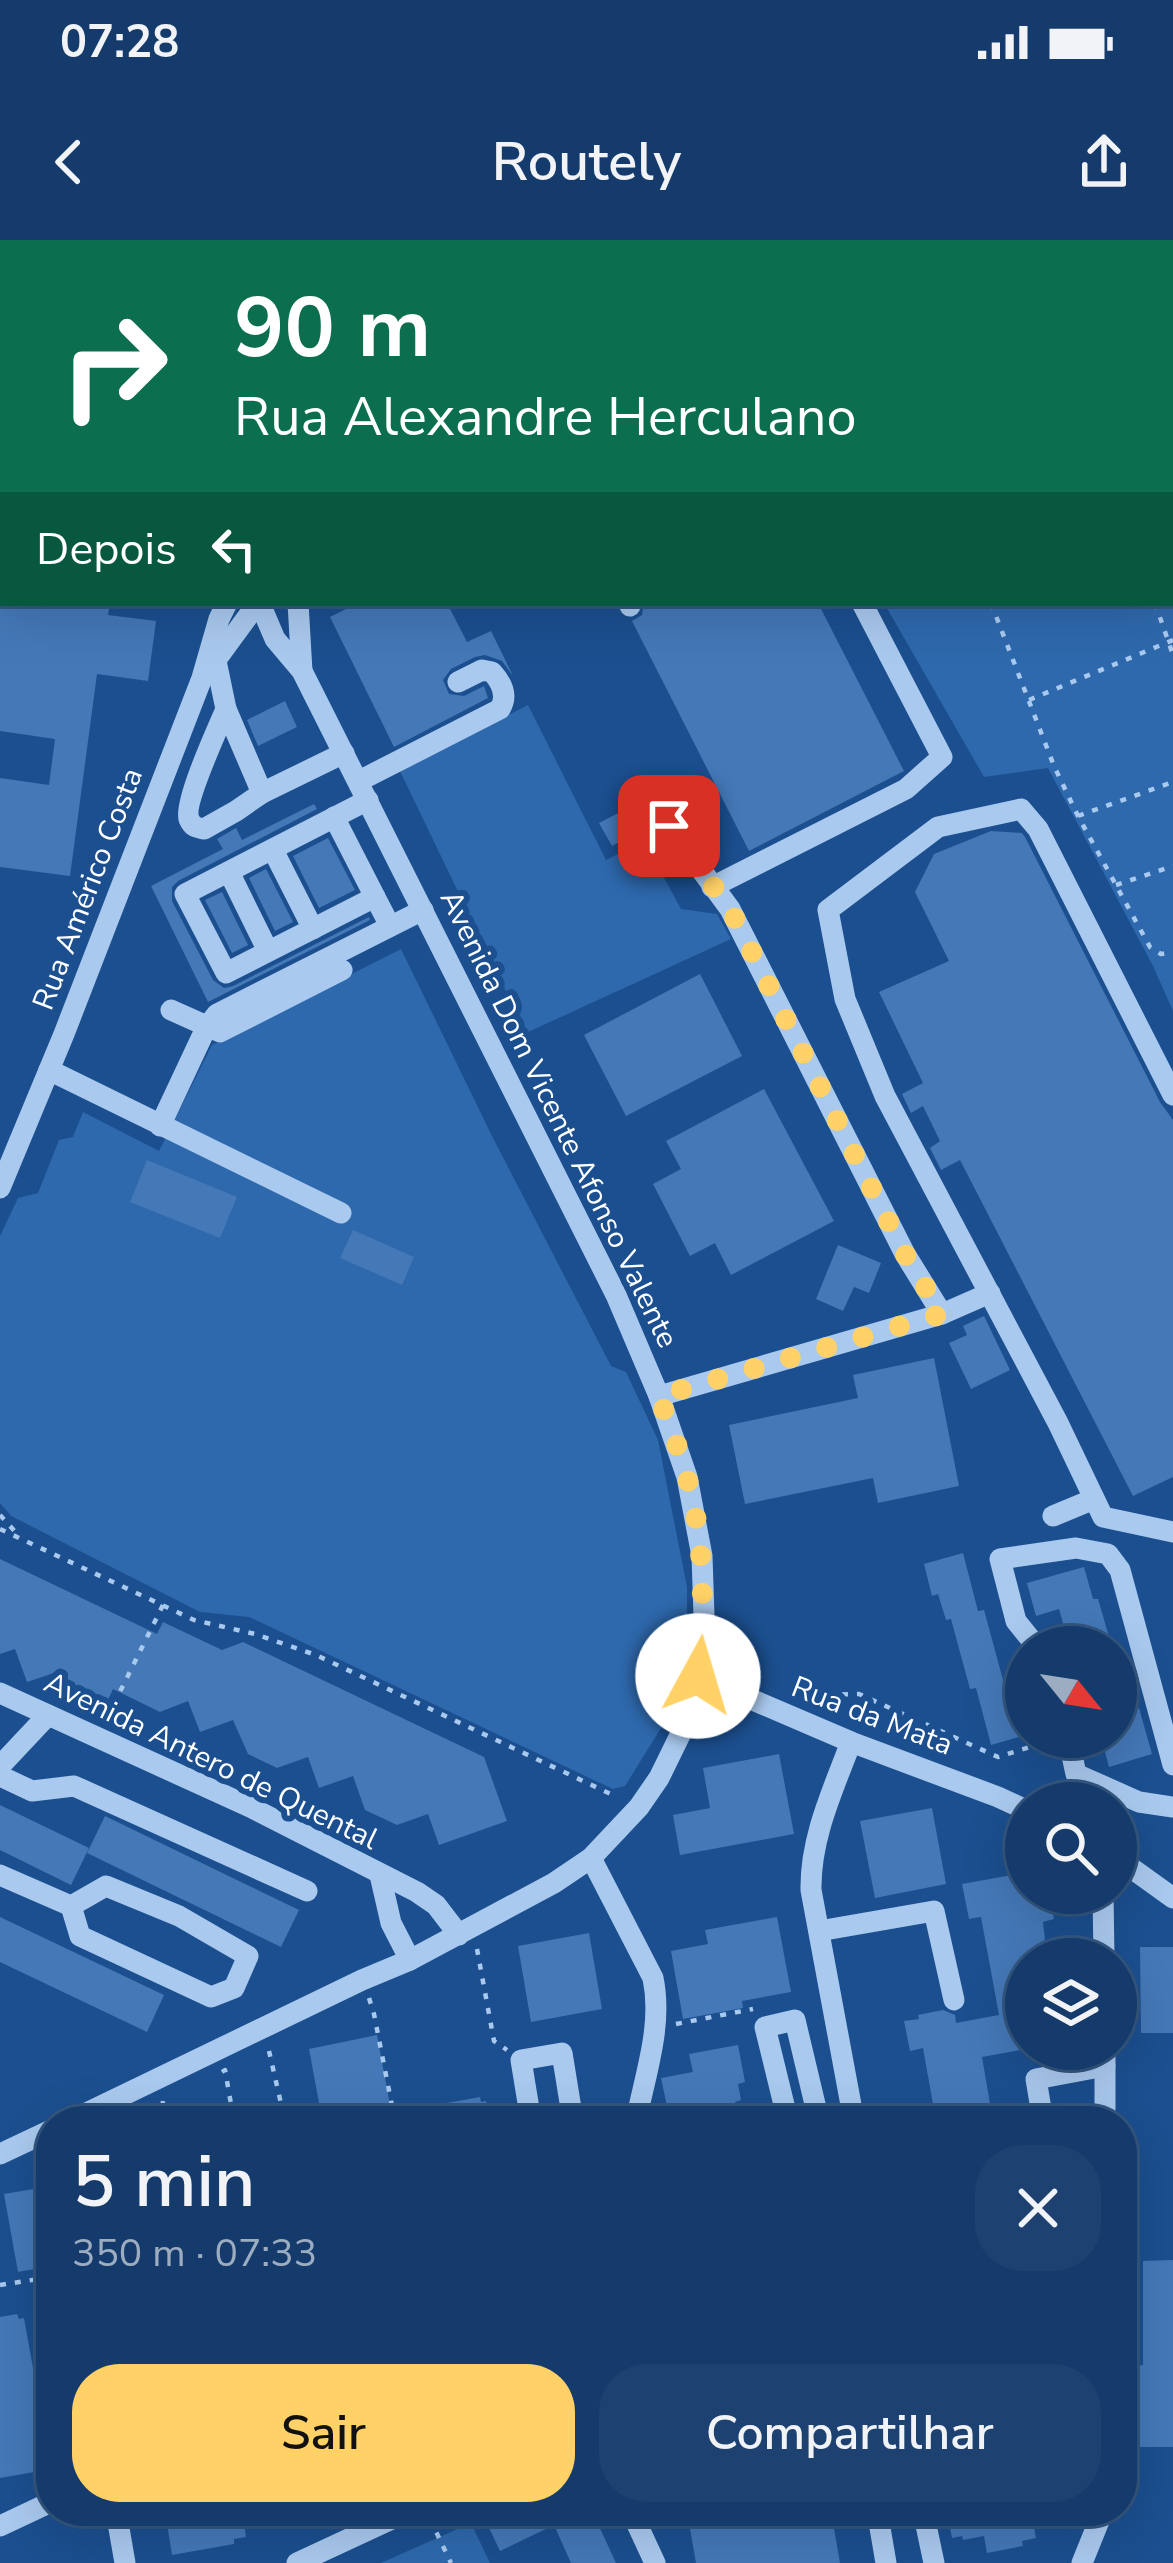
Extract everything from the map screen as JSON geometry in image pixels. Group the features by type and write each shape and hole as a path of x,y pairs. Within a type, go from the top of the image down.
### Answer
{"street":[{"path":"226,606 209,669 262,793"},
{"path":"209,669 257,606"},
{"name":"Avenida Dom Vicente Afonso Valente","path":"101,2106 410,1960 517,1905 591,1858 659,1778 682,1729 698,1676 704,1616 702,1556 687,1477 659,1396 616,1295 364,791 302,671 275,638 259,606"},
{"name":"Avenida Dom Vicente Afonso Valente","path":"294,606 302,671"},
{"path":"712,887 906,789 942,757 864,606"},
{"name":"Rua Américo Costa","path":"0,1188 209,669"},
{"path":"375,896 226,974 185,895 334,817 364,791 500,709 504,702 496,676 487,670 458,682"},
{"path":"226,709 189,802 189,820 194,826 203,829 262,793 344,753"},
{"path":"1173,1095 1038,829 1021,809 938,827 828,910 844,999 885,1096 1103,1517 1173,1532"},
{"path":"334,817 390,926"},
{"path":"669,826 730,909 905,1254 942,1314"},
{"path":"273,850 313,928"},
{"path":"230,872 268,952"},
{"path":"160,1126 206,1028 218,1014 423,910"},
{"path":"171,1010 220,1032 342,970"},
{"path":"49,1070 341,1213"},
{"path":"659,1396 942,1314 990,1293"},
{"path":"1053,1516 1094,1499"},
{"path":"1020,1626 1000,1559 1076,1548 1108,1554 1120,1570 1135,1626"},
{"path":"1137,1633 1173,1765"},
{"name":"Rua da Mata","path":"698,1676 851,1742 1005,1800"},
{"name":"Avenida Antero de Quental","path":"0,1693 250,1807 380,1875 391,1923 410,1960"},
{"path":"0,1766 48,1715"},
{"path":"846,2106 811,1868 822,1819 851,1742"},
{"path":"1071,1758 1076,1774 1139,1802 1173,1807"},
{"path":"0,1776 32,1791 74,1786 308,1891"},
{"path":"591,1858 653,1978 657,1997 638,2106"},
{"path":"1137,1872 1173,1898"},
{"path":"0,1875 71,1906 80,1936 212,1997 234,1988 248,1956 179,1916 106,1886 71,1906"},
{"path":"380,1875 417,1892 465,1932"},
{"path":"819,1931 934,1911 954,2000"},
{"path":"784,2106 766,2027 795,2020 815,2106"},
{"path":"529,2106 521,2060 562,2054 571,2106"},
{"path":"1040,2106 1036,2079 1064,2070"},
{"path":"1105,2070 1106,2106"},
{"path":"0,2157 36,2137"},
{"path":"0,2526 36,2509"},
{"path":"119,2526 125,2563"},
{"path":"297,2563 377,2526"},
{"path":"639,2526 655,2563"},
{"path":"880,2526 886,2563"},
{"path":"926,2526 934,2563"},
{"path":"1082,2563 1097,2526"}],"path":[{"path":"992,606 1078,815 1150,946 1161,954 1173,952"},
{"path":"1156,606 1173,655"},
{"path":"1029,700 1171,640"},
{"path":"1078,815 1173,782"},
{"path":"1116,885 1173,866"},
{"path":"0,1515 22,1540"},
{"path":"0,1529 194,1620 316,1654 638,1807"},
{"path":"97,1738 163,1605"},
{"path":"793,1697 859,1694 998,1757 1005,1755"},
{"path":"465,1932 494,2041"},
{"path":"362,1980 374,2014 392,2106"},
{"path":"683,2023 747,2010"},
{"path":"272,2058 282,2106"},
{"path":"210,2078 225,2070 231,2106"},
{"path":"163,2106 164,2100"},
{"path":"0,2285 36,2279"},
{"path":"434,2526 451,2563"}],"shaded area":[{"path":"886,606 1173,606 1173,1011 1048,768 984,777"},
{"path":"528,705 606,860 644,841 681,909 717,914 731,939 526,1033 400,771"},
{"path":"401,949 611,1366 626,1372 658,1440 687,1587 687,1632 681,1676 661,1728 625,1786 613,1789 249,1617 200,1612 11,1516 0,1503 0,1236 18,1198 38,1193 59,1140 73,1137 83,1112 159,1151 212,1045"},
{"path":"472,2526 490,2563 381,2563"}],"building":[{"path":"0,606 110,606 108,615 156,621 148,681 97,674 70,876 0,867 0,778 49,785 55,739 0,731"},
{"path":"352,606 449,606 467,642 491,631 513,676 502,661 485,655 451,669 443,680 449,694 464,696 484,686 488,698 394,747 330,617"},
{"path":"644,606 820,606 904,771 749,851 632,621 642,615"},
{"path":"285,701 297,727 258,746 247,720"},
{"path":"314,804 317,809 178,881 172,887 172,901 213,980 224,988 370,920 208,1002 151,886 223,849 217,839 236,828 242,840"},
{"path":"634,805 646,828 612,846 599,823"},
{"path":"991,831 1025,837 1173,1120 1173,1477 1133,1496 960,1160 941,1170 930,1148 940,1141 923,1106 911,1113 902,1094 923,1083 879,992 949,961 915,892 934,854"},
{"path":"328,838 355,890 319,908 293,856"},
{"path":"266,869 293,922 275,931 249,878"},
{"path":"222,892 248,945 232,953 205,900"},
{"path":"700,974 742,1056 626,1116 584,1035"},
{"path":"764,1089 834,1221 731,1275 715,1243 690,1256 653,1184 681,1169 666,1141"},
{"path":"147,1160 237,1197 220,1238 130,1202"},
{"path":"353,1230 414,1257 402,1285 340,1258"},
{"path":"838,1245 881,1263 869,1293 854,1287 843,1311 816,1299"},
{"path":"984,1316 1010,1370 971,1389 949,1343 967,1335 963,1326"},
{"path":"934,1358 959,1486 878,1503 873,1478 745,1504 729,1425 858,1398 853,1375"},
{"path":"963,1553 978,1611 984,1610 1005,1679 1005,1741 991,1745 951,1619 946,1620 938,1594 932,1596 924,1564"},
{"path":"0,1559 157,1634 163,1622 222,1650 243,1642 484,1757 507,1821 439,1845 428,1814 397,1825 365,1810 353,1776 319,1788 308,1757 277,1768 248,1754 233,1720 200,1732 188,1701 160,1712 113,1689 100,1717 68,1702 57,1672 27,1682 15,1649 0,1654"},
{"path":"1084,1567 1106,1626 1064,1626 1059,1609 1036,1616 1027,1583"},
{"path":"1139,1708 1152,1754 1109,1767 1107,1758 1137,1758"},
{"path":"779,1754 794,1834 680,1855 673,1815 710,1808 703,1768"},
{"path":"0,1805 89,1848 71,1885 0,1850"},
{"path":"932,1808 946,1884 875,1898 860,1821"},
{"path":"105,1816 299,1910 281,1947 87,1853"},
{"path":"1005,1876 1005,1914 1053,1914 1054,1919 1043,1922 1045,1938 1005,1938 1005,2053 982,2057 990,2106 933,2106 923,2048 910,2051 904,2021 943,2010 955,2015 956,2023 999,2015 981,1917 969,1919 962,1884"},
{"path":"0,1917 164,1995 147,2032 0,1962"},
{"path":"777,1917 791,1992 742,2001 743,2008 683,2019 671,1951 708,1944 705,1930"},
{"path":"589,1933 602,2009 531,2022 518,1946"},
{"path":"1140,1947 1173,1947 1173,2033 1141,2033"},
{"path":"377,2035 390,2105 320,2106 309,2049"},
{"path":"738,2045 745,2082 738,2084 741,2100 736,2106 667,2106 661,2078 693,2072 689,2054"},
{"path":"480,2097 487,2106 430,2106"},
{"path":"36,2189 36,2269 18,2272 4,2194"},
{"path":"1173,2260 1173,2447 1137,2447 1143,2261"},
{"path":"17,2314 24,2318 36,2385 36,2472 0,2478 0,2317"},
{"path":"167,2526 244,2526 246,2537 234,2539 234,2544 172,2555"},
{"path":"488,2526 552,2526 500,2551"},
{"path":"554,2526 599,2526 616,2563 571,2563"},
{"path":"690,2526 834,2526 840,2563 696,2563"},
{"path":"950,2526 1034,2526 1036,2538 1022,2541 1023,2546 987,2553 984,2536 952,2538"}],"route":[{"path":"669,826 730,909 905,1254 942,1314 659,1396 687,1477 702,1556 704,1616 698,1676"}]}
